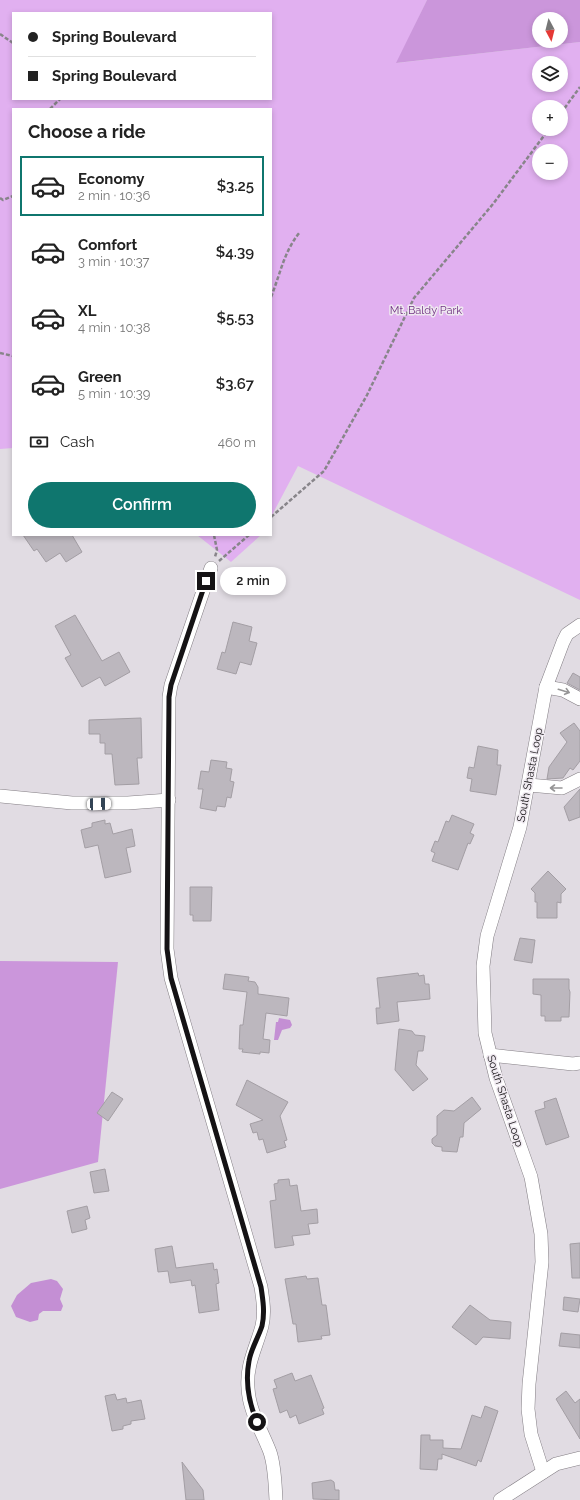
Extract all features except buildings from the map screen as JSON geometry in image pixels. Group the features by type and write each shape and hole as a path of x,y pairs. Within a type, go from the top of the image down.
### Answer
{"street":[{"path":"211,568 171,685 169,709 167,949 168,963 261,1287 264,1307 262,1325 249,1361 248,1388 252,1410 270,1452 274,1469 276,1500"},
{"name":"South Shasta Loop","path":"542,1472 532,1434 528,1409 529,1384 542,1262 541,1234 531,1177 496,1078 485,1033 483,1007 484,951 497,899 520,827 546,687 567,634 580,625"},
{"path":"546,687 562,690 580,699"},
{"path":"529,785 562,788 580,780"},
{"path":"0,796 72,803 113,803 169,800"},
{"path":"490,1055 573,1064 580,1063"},
{"path":"500,1500 542,1472 565,1461 580,1458"}],"path":[{"path":"0,34 12,42"},
{"path":"568,103 580,87"},
{"path":"51,108 59,100"},
{"path":"272,516 324,471 367,395 414,298 494,204 544,136"},
{"path":"0,198 2,200 12,196"},
{"path":"272,294 284,259 292,242 300,232"},
{"path":"0,353 12,356"},
{"path":"211,568 217,550 214,536"},
{"path":"211,568 248,536"}],"green space":[{"name":"Mt. Baldy Park","path":"0,0 427,0 397,63 532,48 568,48 568,43 580,42 580,600 298,466 272,515 272,108 12,108 12,448 0,449"},
{"path":"198,536 260,536 231,562"}],"shaded area":[{"path":"427,0 580,0 580,42 568,43 568,12 532,12 532,47 396,63"},
{"path":"0,961 118,962 98,1162 0,1189"},
{"path":"279,1018 290,1020 292,1025 290,1028 282,1030 278,1040 274,1040 276,1022 278,1022"},
{"path":"51,1279 57,1281 63,1289 60,1299 63,1306 61,1311 43,1311 39,1314 38,1320 30,1322 16,1317 11,1306 17,1295 31,1283"}],"route":[{"path":"206,581 171,685 169,697 167,949 171,978 210,1106 261,1287 264,1307 262,1325 249,1361 248,1388 252,1410 257,1422"}]}
